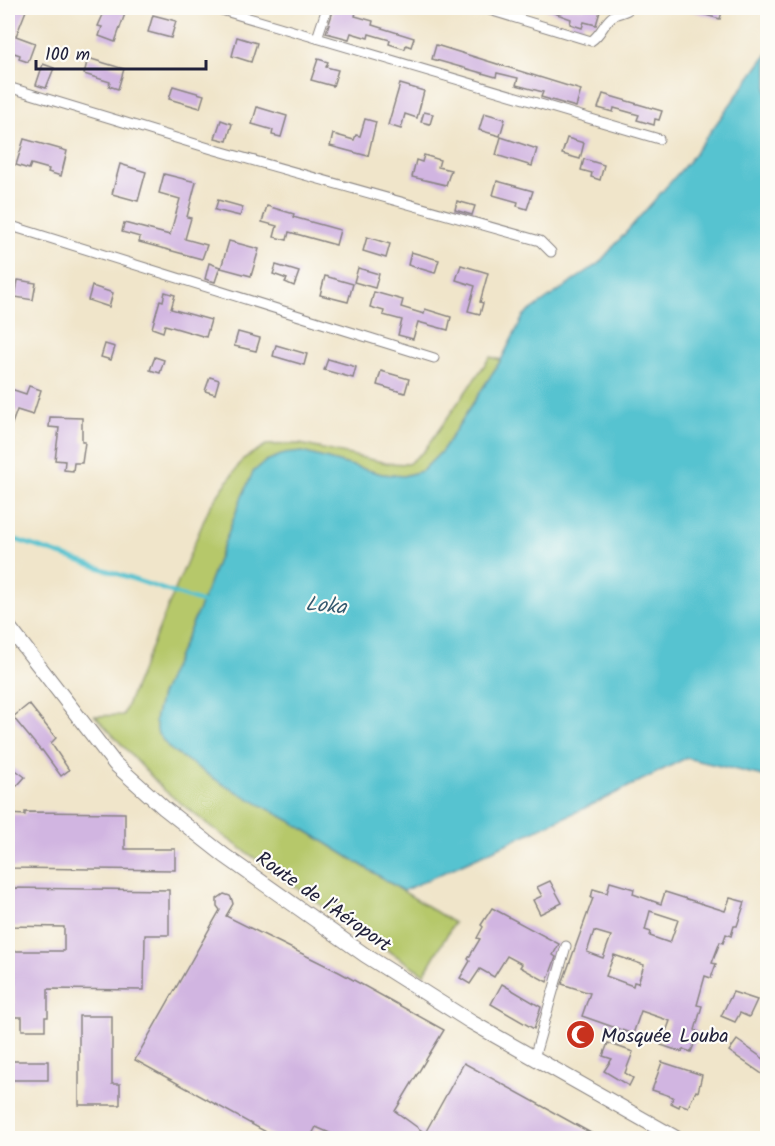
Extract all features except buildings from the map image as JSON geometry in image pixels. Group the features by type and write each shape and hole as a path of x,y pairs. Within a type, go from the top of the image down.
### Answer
{"main road":[{"name":"Route de l'Aéroport","path":"8,626 115,764 164,808 277,894 366,955 471,1022 676,1138"}],"street":[{"path":"215,8 658,139"},
{"path":"317,38 327,8"},
{"path":"483,8 591,41 613,16 630,8"},
{"path":"8,87 223,152 540,241 551,252"},
{"path":"8,225 434,358"},
{"path":"534,1058 566,946"}],"green space":[{"path":"490,357 501,360 442,451 422,471 403,476 382,474 302,452 241,499 202,602 161,695 155,720 158,734 170,749 221,783 294,823 454,923 424,974 343,921 211,827 164,790 95,716 123,715 209,508 243,459 266,445 300,444 387,463 408,464 424,451"}],"water":[{"path":"767,54 767,777 686,758 600,801 403,891 294,823 221,783 170,749 158,734 155,720 161,695 202,602 253,472 266,461 284,454 302,452 382,474 403,476 422,471 442,451 501,360 524,315 599,263 689,161"}],"waterway":[{"name":"Loka","path":"8,537 207,604"}],"place":[{"name":"Mosquée Louba","path":"580,1035"}]}
